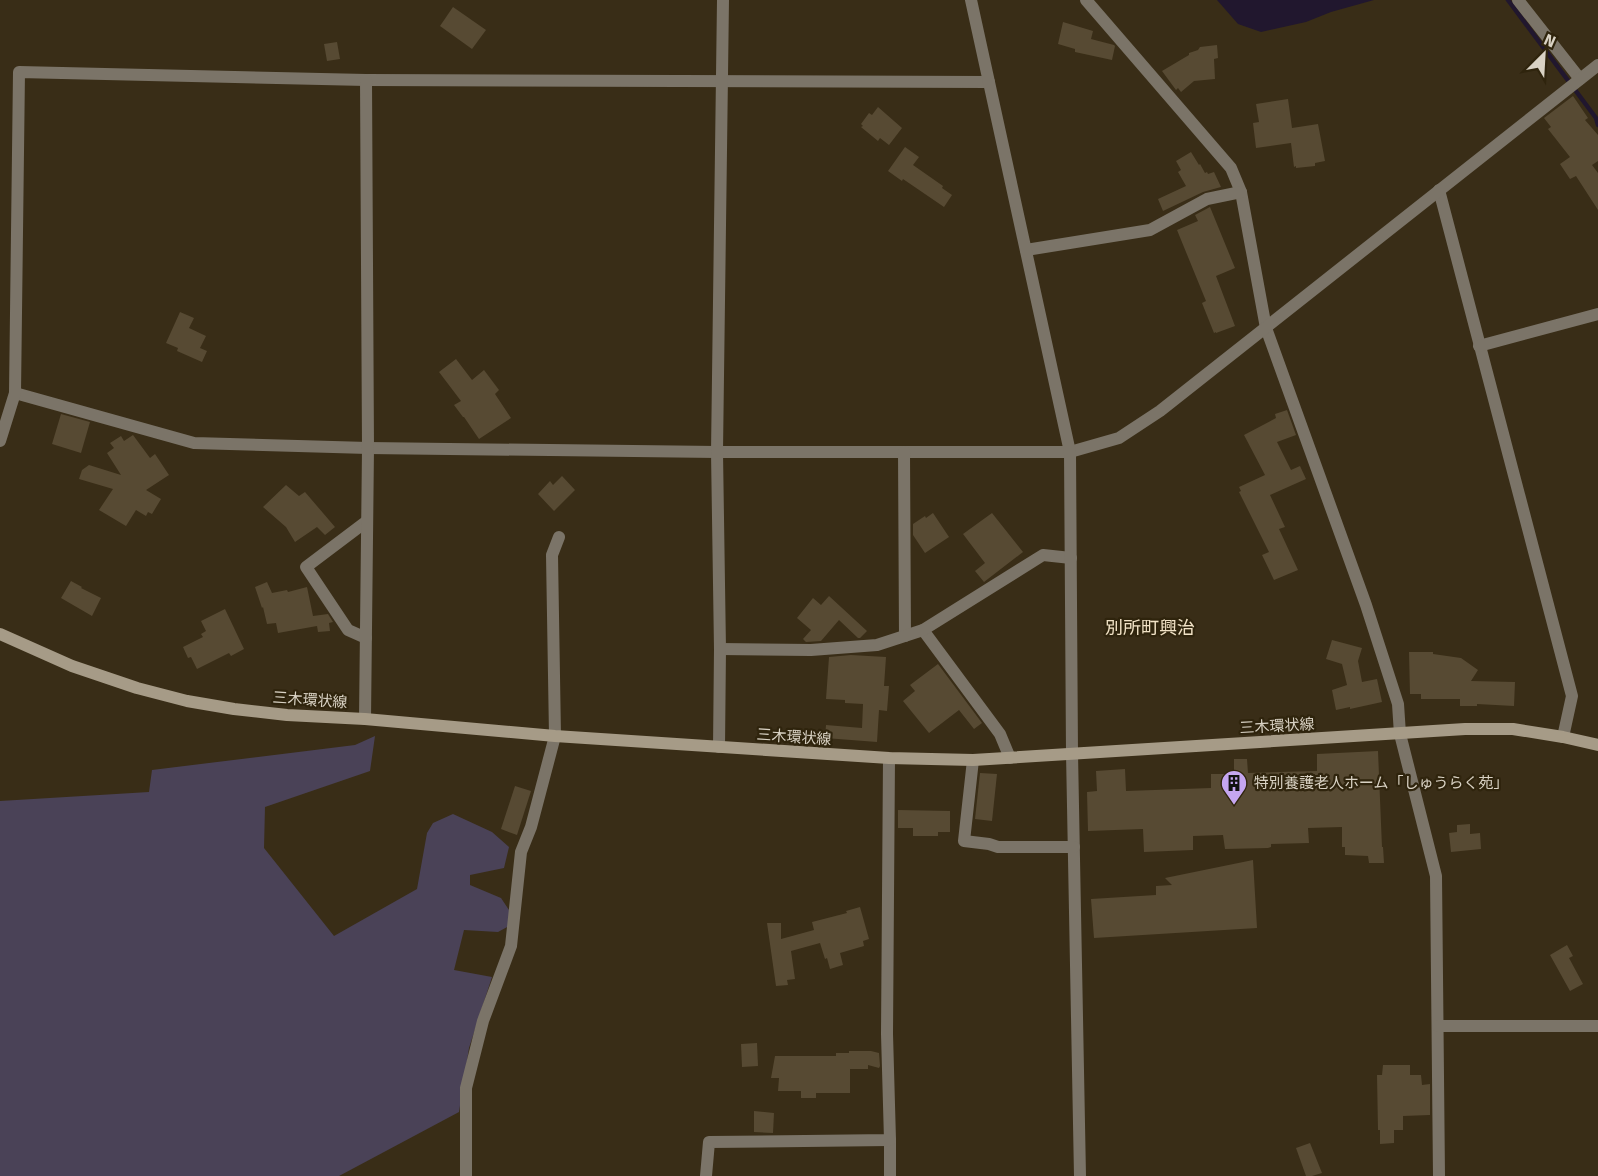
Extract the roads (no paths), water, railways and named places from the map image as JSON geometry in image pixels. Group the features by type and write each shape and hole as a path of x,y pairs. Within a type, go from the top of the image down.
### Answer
{"main road":[{"name":"三木環状線","path":"0,634 72,666 137,688 187,701 286,715 365,719 555,736 889,758 973,760 1465,729 1513,729 1563,736 1598,745"}],"street":[{"path":"719,747 717,452 723,0"},
{"path":"971,0 1070,452 1072,753 1080,1176"},
{"path":"1086,0 1231,168 1241,192 1266,328 1366,605 1398,704 1400,734 1436,876 1439,1176"},
{"path":"1518,0 1580,79"},
{"path":"15,393 194,443 368,448 717,452 1070,452 1119,438 1160,411 1598,65"},
{"path":"0,441 15,393 19,72 366,80 989,82"},
{"path":"365,719 368,448 366,80"},
{"path":"1439,190 1572,696 1563,736"},
{"path":"1026,250 1150,230 1207,199 1241,192"},
{"path":"1479,346 1598,314"},
{"path":"904,452 905,636"},
{"path":"366,638 348,630 306,567 367,521"},
{"path":"466,1176 465,1088 483,1021 511,946 521,852 531,826 555,736 552,555 559,537"},
{"path":"720,649 811,650 877,645 923,630 1043,555 1071,558"},
{"path":"923,630 1000,734 1010,758"},
{"path":"889,758 887,1034 890,1176"},
{"path":"973,760 964,841 989,843 998,847 1074,847"},
{"path":"1438,1026 1598,1026"},
{"path":"706,1176 709,1142 890,1140"}],"waterway":[{"path":"1508,0 1596,118 1598,125"}],"place":[{"name":"特別養護老人ホーム「しゅうらく苑」","path":"1234,806"}],"district":[{"name":"別所町興治","path":"1150,628"}]}
